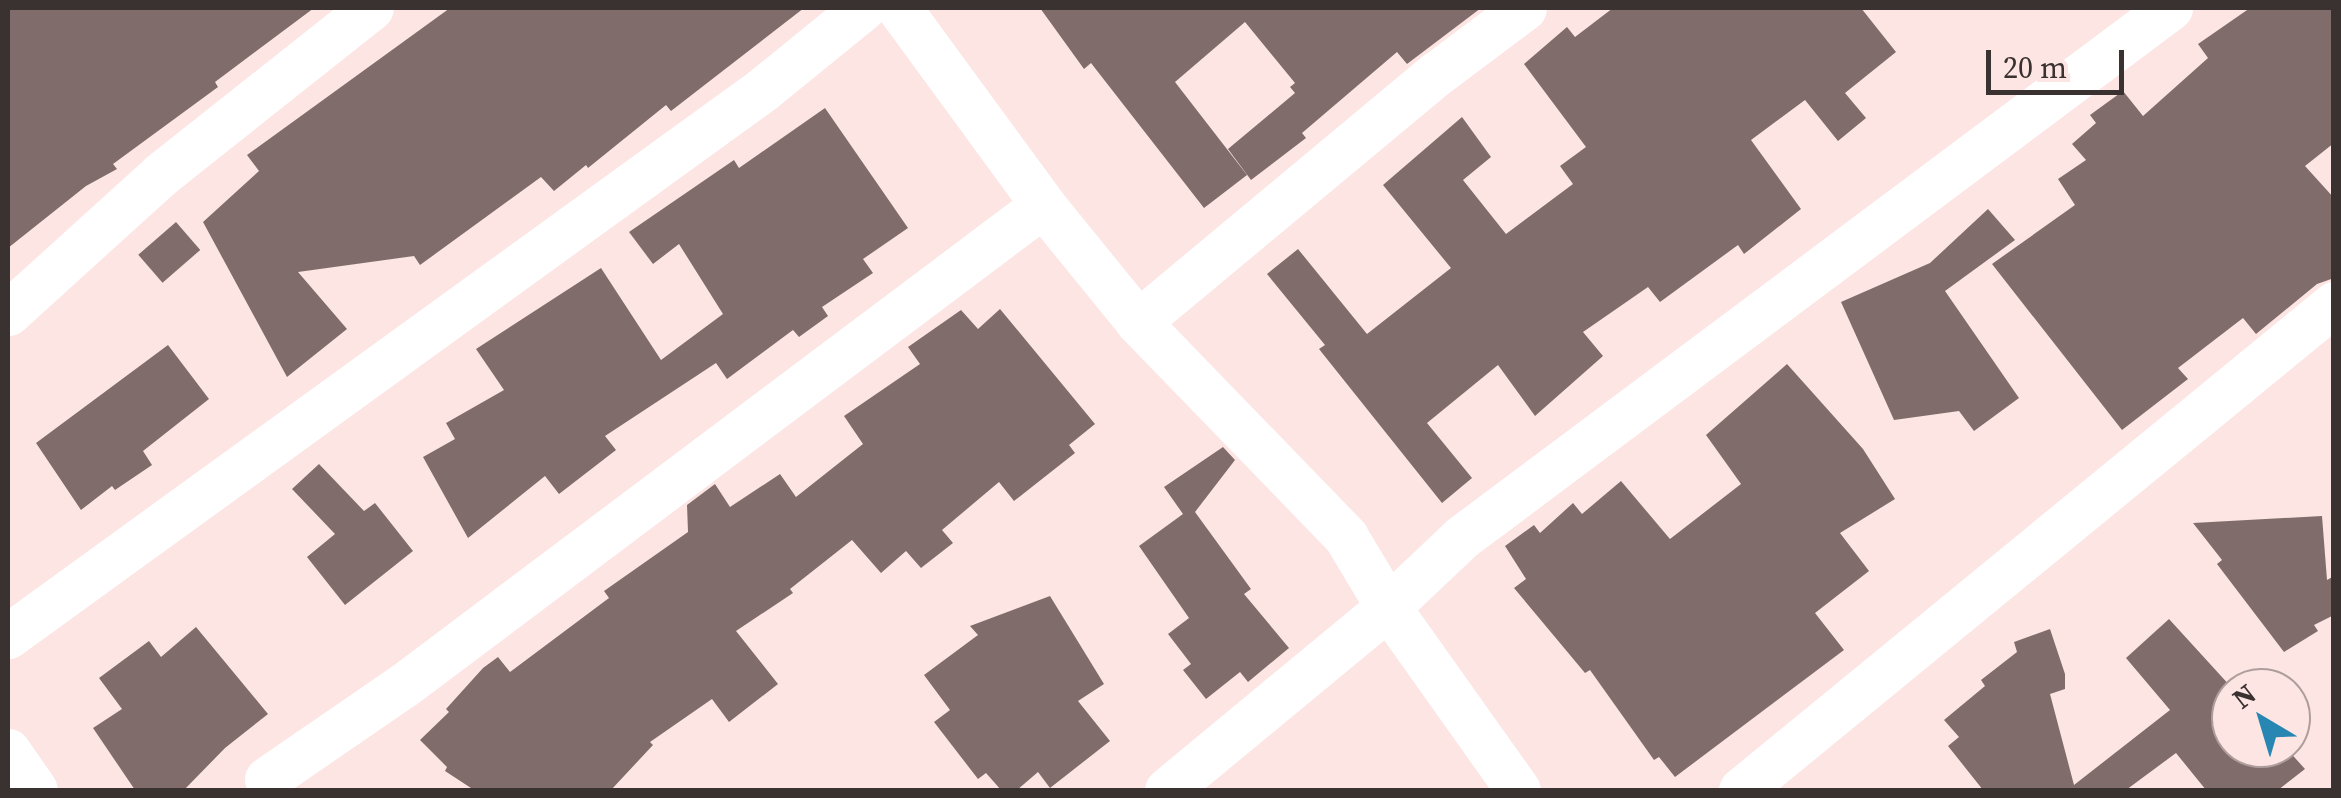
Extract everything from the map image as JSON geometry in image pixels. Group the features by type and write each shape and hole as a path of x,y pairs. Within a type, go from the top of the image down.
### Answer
{"street":[{"path":"8,313 160,175 371,8"},
{"path":"8,636 746,102 863,8"},
{"path":"899,8 1043,205 1138,322 1346,537 1388,608 1518,790"},
{"path":"1138,322 1436,74 1524,8"},
{"path":"1167,790 1388,608 1462,537 2170,8"},
{"path":"267,779 404,685 1043,205"},
{"path":"1741,790 2334,304"},
{"path":"8,750 35,790"}],"building":[{"path":"8,8 314,8 215,82 218,87 113,164 117,169 86,186 8,248"},
{"path":"450,8 804,8 671,111 666,105 554,191 541,177 420,265 414,256 298,272 347,329 287,377 203,222 259,171 247,155"},
{"path":"1040,8 1481,8 1407,64 1397,52 1302,133 1306,138 1251,180 1228,149 1295,93 1290,87 1295,83 1245,22 1175,82 1247,175 1204,208 1091,63 1084,69"},
{"path":"1613,8 1861,8 1896,52 1845,93 1866,118 1838,141 1805,100 1751,140 1801,209 1744,254 1738,245 1660,302 1648,287 1583,332 1603,356 1535,416 1498,365 1427,423 1472,478 1442,503 1319,349 1325,345 1267,274 1298,249 1367,334 1451,268 1383,185 1462,117 1491,157 1463,180 1506,234 1573,184 1560,166 1586,147 1524,64 1567,27 1575,37"},
{"path":"2250,8 2334,8 2334,143 2305,166 2334,198 2334,278 2317,284 2256,334 2243,318 2178,368 2188,379 2122,430 1992,264 2075,205 2058,179 2086,160 2072,144 2096,123 2090,115 2123,91 2143,116 2208,58 2198,44"},
{"path":"825,108 908,228 863,259 873,273 822,307 828,316 799,337 793,330 727,379 716,363 605,436 616,450 559,494 545,476 468,538 423,457 455,439 446,423 504,390 476,349 601,268 661,360 723,314 679,244 653,264 629,232 734,160 739,168"},
{"path":"1988,209 2015,240 1945,291 2019,398 1974,431 1959,411 1894,420 1841,302 1930,263"},
{"path":"176,222 200,250 163,283 138,255"},
{"path":"1000,309 1095,424 1069,445 1075,453 1014,501 999,482 942,530 953,543 921,568 906,551 881,573 852,540 790,589 793,593 736,631 778,684 729,722 712,699 650,742 653,745 611,790 474,790 445,771 447,767 420,740 449,712 446,709 483,668 498,657 510,672 609,598 604,591 688,532 687,505 715,484 730,507 780,474 796,497 863,444 844,416 920,364 908,347 961,310 978,329"},
{"path":"168,345 209,399 143,451 152,465 115,490 112,486 81,510 36,443"},
{"path":"1787,364 1863,449 1895,499 1840,533 1869,571 1815,613 1844,650 1675,777 1659,757 1654,760 1590,670 1585,673 1514,588 1526,579 1505,546 1534,525 1540,533 1573,503 1582,514 1621,481 1670,539 1741,484 1706,435"},
{"path":"1223,447 1235,460 1195,512 1251,589 1244,594 1289,648 1248,682 1240,672 1206,699 1183,670 1191,664 1168,634 1189,618 1139,546 1183,514 1164,487"},
{"path":"319,464 364,511 375,503 413,551 345,605 307,557 335,534 292,489"},
{"path":"2322,516 2327,580 2334,576 2334,615 2314,625 2318,631 2284,652 2217,564 2222,560 2193,523"},
{"path":"1050,596 1104,684 1078,701 1110,741 1050,788 1038,772 1017,790 1001,790 986,773 978,779 934,722 950,710 924,675 978,635 970,626"},
{"path":"2169,619 2214,668 2211,768 2305,769 2278,790 2206,790 2176,753 2126,790 1983,790 1948,746 1959,737 1944,720 1985,686 1981,680 2017,652 2014,642 2050,629 2065,674 2065,689 2050,694 2074,785 2170,710 2126,658"},
{"path":"196,627 268,714 225,748 184,790 135,790 93,728 122,709 99,678 149,641 161,657"}]}
